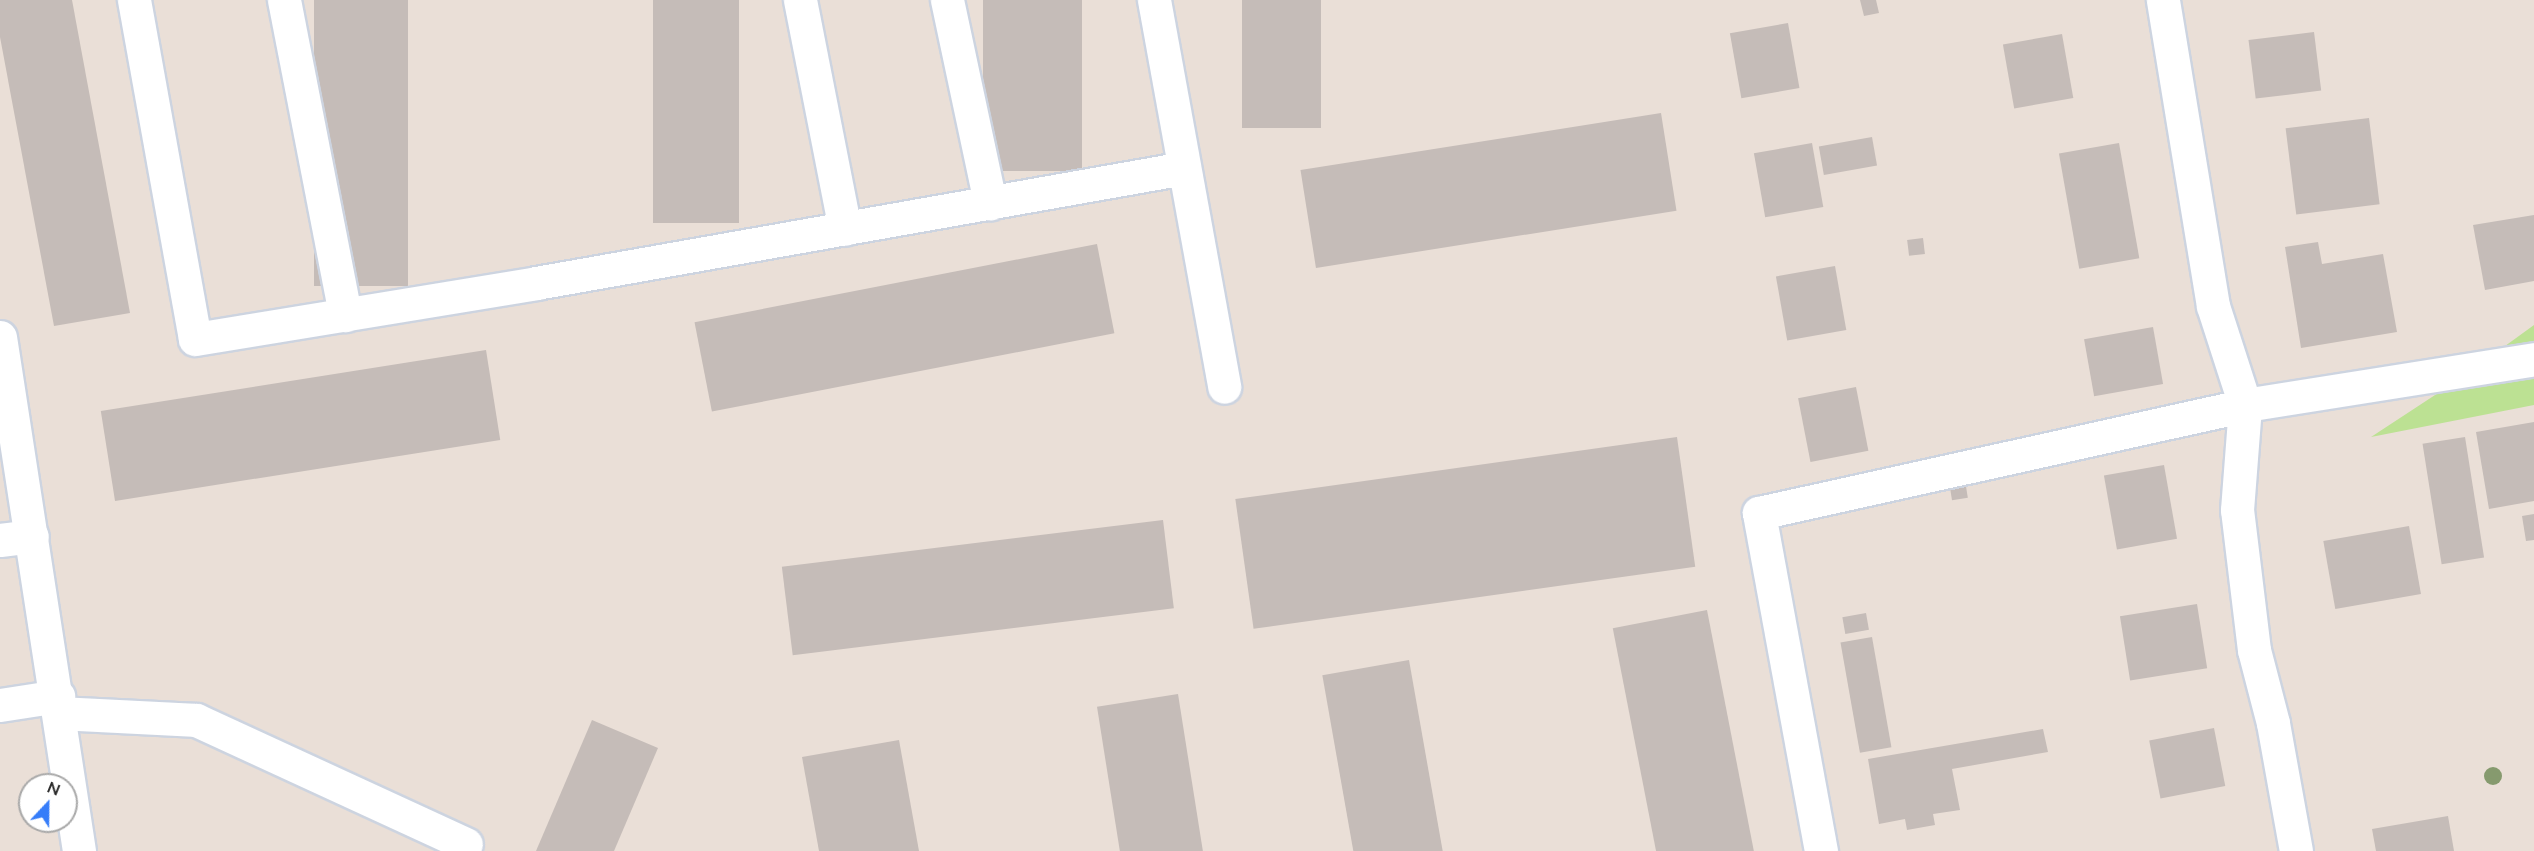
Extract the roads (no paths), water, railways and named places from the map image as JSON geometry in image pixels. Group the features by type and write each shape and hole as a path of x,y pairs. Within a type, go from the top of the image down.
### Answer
{"street":[{"path":"134,0 195,339 345,315 1184,168"},
{"path":"284,0 345,315"},
{"path":"800,0 846,228"},
{"path":"947,0 990,203"},
{"path":"1154,0 1224,387"},
{"path":"2163,0 2213,306 2245,405 2236,510 2254,650 2273,723 2296,851"},
{"path":"0,338 59,704 79,851"},
{"path":"1821,851 1759,513 2245,405 2534,359"},
{"path":"0,540 32,536"},
{"path":"0,705 59,704 196,720 466,844"}]}
